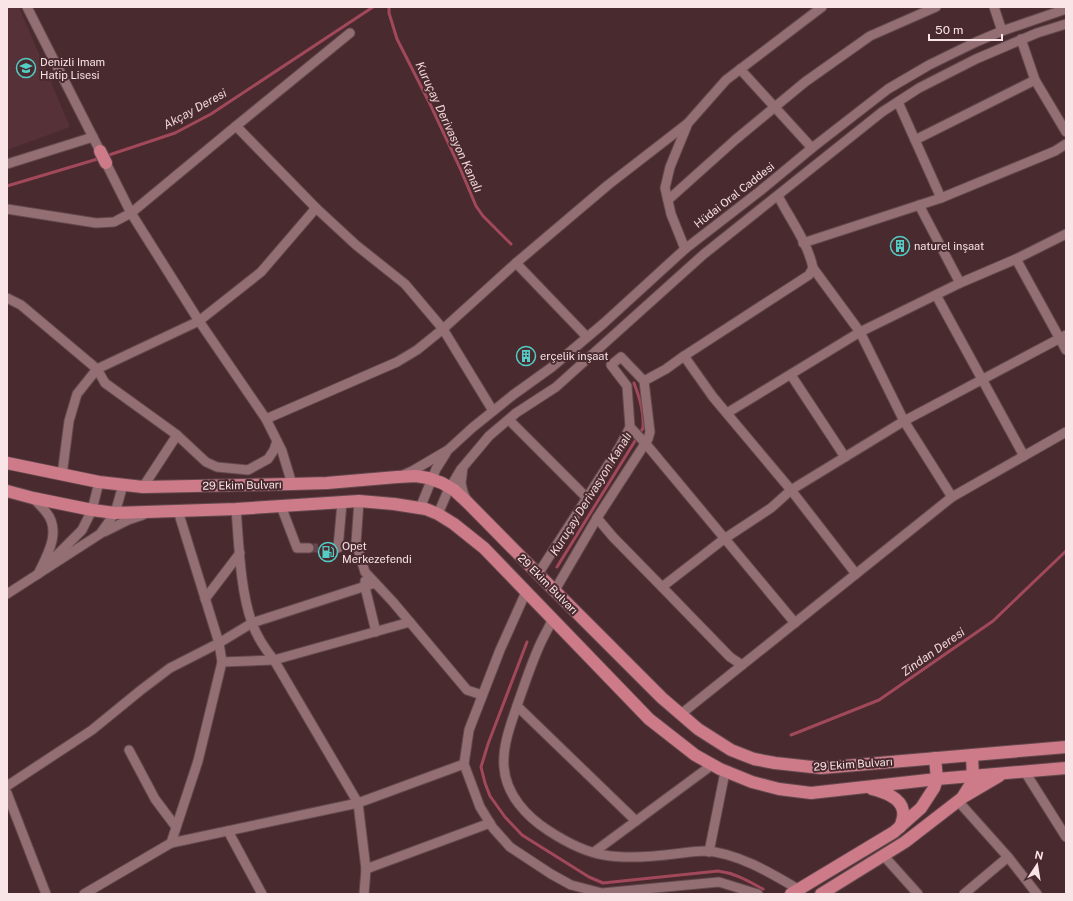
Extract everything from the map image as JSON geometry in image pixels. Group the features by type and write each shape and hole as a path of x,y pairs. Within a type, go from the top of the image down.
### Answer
{"main road":[{"path":"100,151 106,163"},
{"name":"29 Ekim Bulvarı","path":"7,463 99,482 143,487 327,483 416,476 432,479 450,488 467,502 662,698 698,729 731,750 754,759 821,768 1066,747"},
{"name":"29 Ekim Bulvarı","path":"7,491 33,498 115,513 236,509 360,502 394,504 420,508 438,514 454,524 484,548 649,719 695,755 725,772 752,782 779,789 812,793 937,779 1066,768"},
{"path":"960,799 970,787 973,777 972,755"},
{"path":"802,891 894,832 920,808 934,788 937,779 935,758"},
{"path":"821,894 905,842 960,799 1002,774"},
{"path":"865,787 886,793 898,802 903,811 900,827"}],"street":[{"path":"27,7 100,151"},
{"path":"266,419 397,362 417,350 443,329 516,263 608,184 688,123 726,80 822,7"},
{"path":"668,200 735,140 805,82 870,36 936,7"},
{"path":"994,7 1002,31"},
{"name":"Hüdai Oral Caddesi","path":"448,450 493,411 552,367 587,338 685,249 888,89 929,65 1002,31 1066,9"},
{"path":"438,514 450,488 465,463 489,436 556,386 677,278 882,112 919,88 976,59 1021,39 1066,24"},
{"path":"7,209 96,223 114,222 131,213 350,33"},
{"path":"1021,39 1035,80 1066,132"},
{"path":"740,69 812,148"},
{"path":"915,140 1035,80"},
{"path":"898,102 941,198"},
{"path":"685,249 671,214 665,188 670,167 688,123"},
{"path":"236,126 316,208 356,245 405,284 443,329 493,411"},
{"path":"7,164 93,137"},
{"path":"803,243 941,198 1055,151 1066,144"},
{"path":"106,163 131,213 199,321 266,419 282,451 292,484"},
{"path":"778,196 812,261 813,268 860,332 904,421 952,497"},
{"path":"919,205 960,283"},
{"path":"62,475 69,421 77,394 97,369 199,321 260,272 316,208"},
{"path":"727,413 860,332 960,283 1016,259 1066,234"},
{"path":"1016,259 1063,337 1066,350"},
{"path":"516,263 587,338"},
{"path":"644,381 666,369 808,275 813,268"},
{"path":"936,295 1024,456"},
{"path":"7,298 21,305 97,369 105,383 177,436 206,462 217,467 248,470 268,459 274,450 277,441"},
{"path":"662,587 724,539 771,508 790,490 904,421 1063,337"},
{"path":"684,356 702,383 790,490 856,574"},
{"path":"555,590 597,518 644,442 650,432 644,381 621,357 611,365 627,386 632,429 644,442 796,623"},
{"path":"791,375 845,457"},
{"path":"509,420 586,497"},
{"path":"538,574 586,497 632,429"},
{"path":"681,714 952,497 1066,432"},
{"path":"143,487 177,436"},
{"path":"397,477 414,470 448,450"},
{"path":"420,508 438,464 448,450"},
{"path":"465,463 461,483 462,492 467,502"},
{"path":"38,574 82,530 92,510 99,482"},
{"path":"100,534 115,513 123,485"},
{"path":"33,498 51,519 53,527 53,539 48,555 38,574"},
{"path":"335,548 338,548 342,502"},
{"path":"360,502 356,543 364,572 364,587 376,632"},
{"path":"281,506 297,548 309,548"},
{"path":"236,509 245,599 252,623 259,638 274,660 358,803 366,869 364,894"},
{"path":"171,843 198,761 222,662 219,643 178,511"},
{"path":"7,594 100,534 128,520 152,512"},
{"path":"597,518 613,537 730,657 742,665"},
{"path":"205,599 240,553"},
{"path":"364,572 410,622 467,690 482,695"},
{"path":"7,786 92,730 170,668 219,643 252,623 375,583"},
{"path":"526,592 482,695 469,730 464,764 480,807 490,823 510,847 551,874 571,885 602,893 719,882 758,894"},
{"path":"553,619 538,648 517,706 505,751 504,768 510,790 520,807 536,823 565,841 604,855 632,858 703,851 718,853 766,870 802,891"},
{"path":"222,662 274,660 410,622"},
{"path":"517,706 636,821"},
{"path":"129,750 155,799 176,827"},
{"path":"84,894 171,843 358,803 464,764"},
{"path":"594,852 712,765"},
{"path":"710,852 725,772"},
{"path":"1025,772 1066,837"},
{"path":"7,793 46,894"},
{"path":"960,799 973,818 1008,857 1037,894"},
{"path":"366,869 490,823"},
{"path":"228,831 262,894"},
{"path":"883,855 918,894"},
{"path":"964,894 1008,857"}],"shaded area":[{"name":"Denizli Imam Hatip Lisesi","path":"11,7 19,7 70,127 7,150 7,9"}],"waterway":[{"name":"Akçay Deresi","path":"106,156 175,133 211,114 373,7"},
{"name":"Kuruçay Derivasyon Kanalı","path":"389,7 389,13 397,39 431,106 476,206 483,216 511,244"},
{"name":"Akçay Deresi","path":"7,186 101,158"},
{"name":"Kuruçay Derivasyon Kanalı","path":"557,567 643,428 643,416 634,383"},
{"name":"Zindan Deresi","path":"791,735 879,700 993,621 1066,551"},
{"name":"Kuruçay Derivasyon Kanalı","path":"527,642 488,744 481,767 490,796 505,817 522,835 589,877 603,883 718,871 736,875 763,889"}],"tunnel":[{"path":"309,548 335,548"}],"place":[{"name":"Denizli Imam Hatip Lisesi","path":"26,68"},
{"name":"naturel inşaat","path":"900,246"},
{"name":"erçelik inşaat","path":"526,356"},
{"name":"Opet Merkezefendi","path":"328,552"}]}
